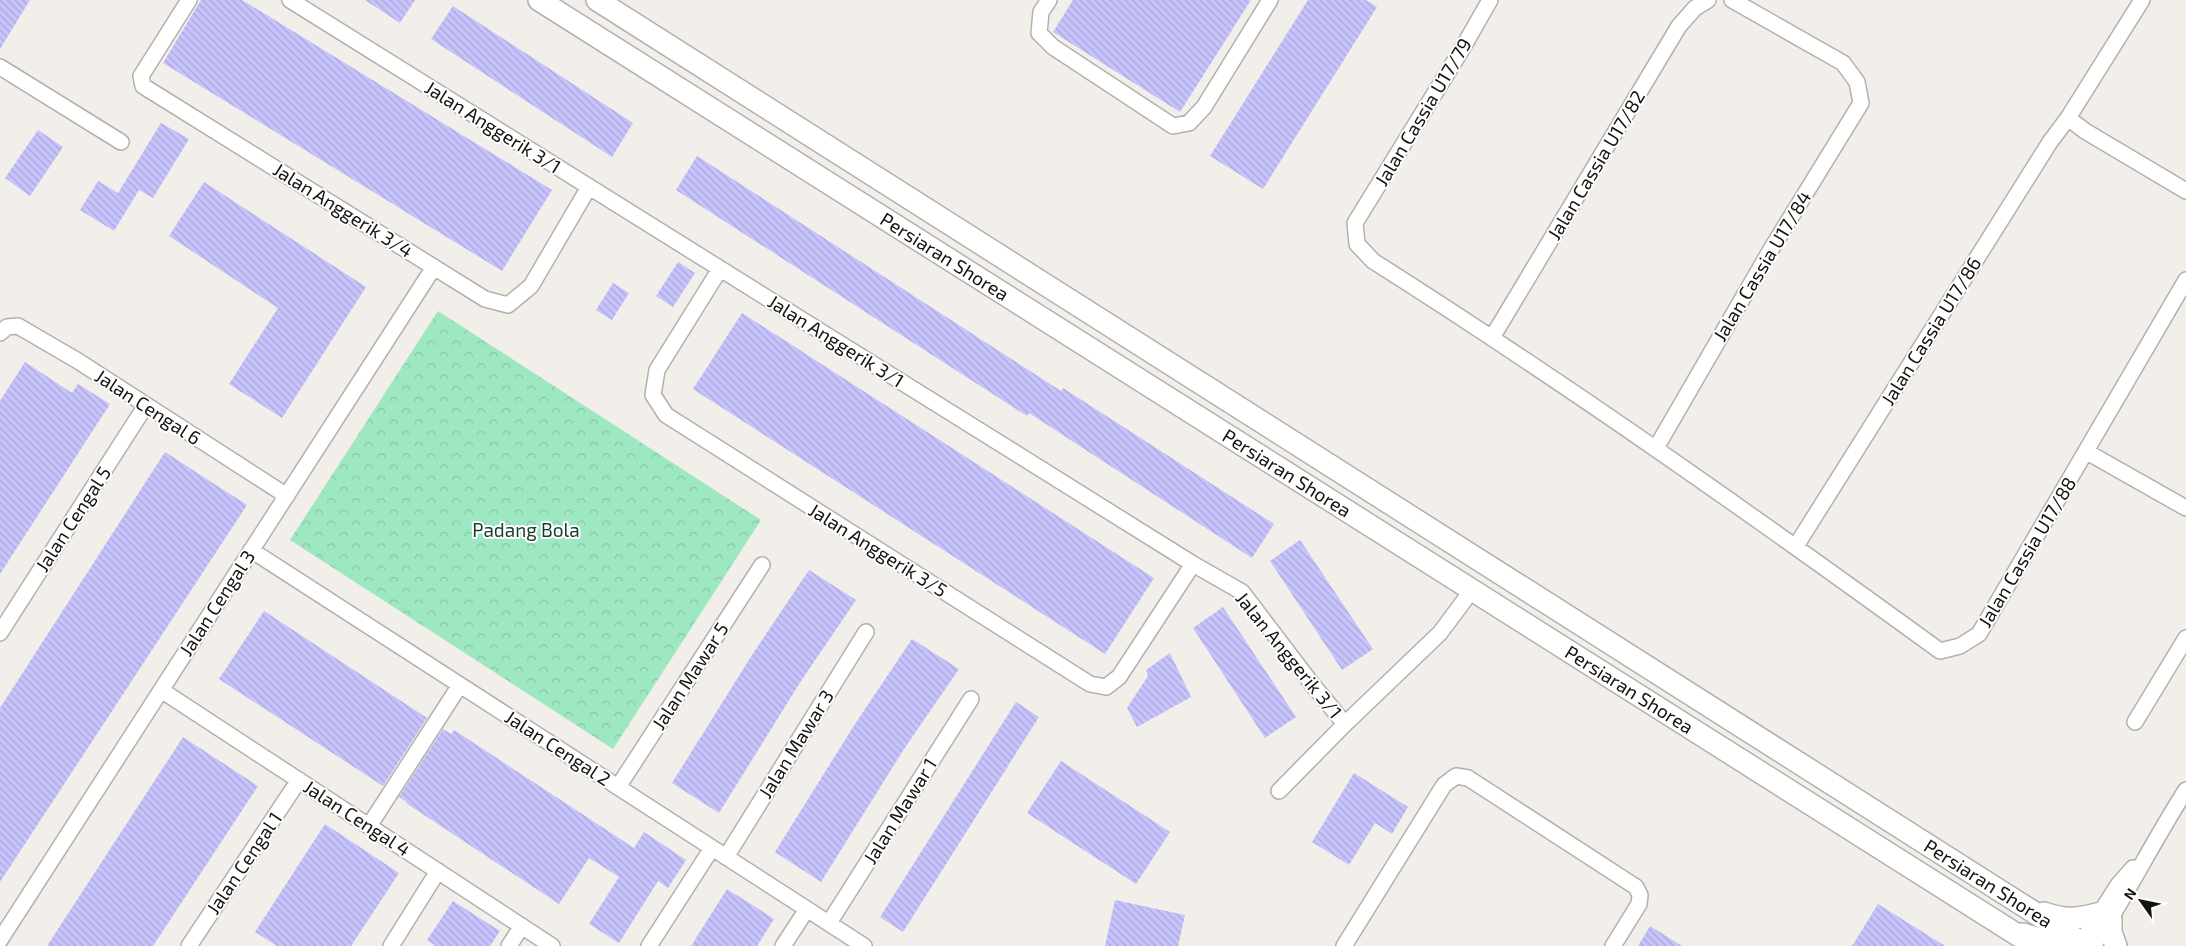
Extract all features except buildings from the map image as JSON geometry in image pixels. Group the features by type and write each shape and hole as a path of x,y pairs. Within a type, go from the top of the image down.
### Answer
{"main road":[{"name":"Persiaran Shorea","path":"540,0 2034,946"},
{"name":"Persiaran Shorea","path":"597,0 2081,945"},
{"path":"1419,523 1434,541 1469,572 1472,590 1485,587 1498,590 1540,609 1559,612"},
{"path":"2024,907 2059,918 2077,919 2106,916 2116,946"},
{"path":"2006,928 2081,945"}],"street":[{"name":"Jalan Anggerik 3/4","path":"189,0 141,76 144,86 485,299 508,305 531,286 589,187"},
{"name":"Jalan Anggerik 3/1","path":"290,0 1193,564 1242,592 1345,724"},
{"path":"1049,0 1041,12 1039,33 1053,47 1173,126 1190,123 1204,107 1270,0"},
{"name":"Jalan Cassia U17/79","path":"1490,0 1355,223 1357,244 1374,261 1492,336"},
{"name":"Jalan Cassia U17/82","path":"1492,336 1678,26 1694,8 1708,0"},
{"name":"Jalan Cassia U17/84","path":"1656,448 1770,251 1861,102 1857,82 1843,63 1732,0"},
{"name":"Jalan Cassia U17/86","path":"1796,546 2050,142 2068,118 2142,0"},
{"path":"0,67 121,142"},
{"path":"2068,118 2085,131 2186,191"},
{"name":"Jalan Cengal 3","path":"0,940 434,267"},
{"name":"Jalan Anggerik 3/5","path":"720,269 657,370 653,395 666,415 1090,684 1106,687 1119,678 1193,564"},
{"name":"Jalan Cassia U17/88","path":"1796,546 1940,651 1960,646 1979,634 2186,280"},
{"name":"Jalan Cengal 6","path":"3,330 18,326 146,405 287,496"},
{"path":"1492,336 1796,546"},
{"name":"Jalan Cengal 5","path":"0,633 146,405"},
{"path":"2087,452 2186,508"},
{"name":"Jalan Cengal 2","path":"251,550 864,946"},
{"name":"Jalan Mawar 5","path":"618,787 762,565"},
{"path":"1279,791 1440,632 1472,590"},
{"name":"Jalan Mawar 3","path":"726,857 866,632"},
{"path":"2134,722 2186,638"},
{"path":"369,826 460,685"},
{"name":"Jalan Cengal 4","path":"162,690 552,946"},
{"name":"Jalan Mawar 1","path":"829,923 971,699"},
{"path":"1344,946 1444,785 1456,776 1468,778 1636,887 1640,895 1639,904 1613,946"},
{"name":"Jalan Cengal 1","path":"189,946 299,780"},
{"path":"2081,945 2106,916 2118,885 2152,844 2186,790"},
{"path":"649,946 712,848"},
{"path":"392,946 438,871"},
{"path":"783,946 807,909"},
{"path":"509,946 522,926"}],"green space":[{"name":"Padang Bola","path":"438,311 761,520 613,749 290,540"}]}
